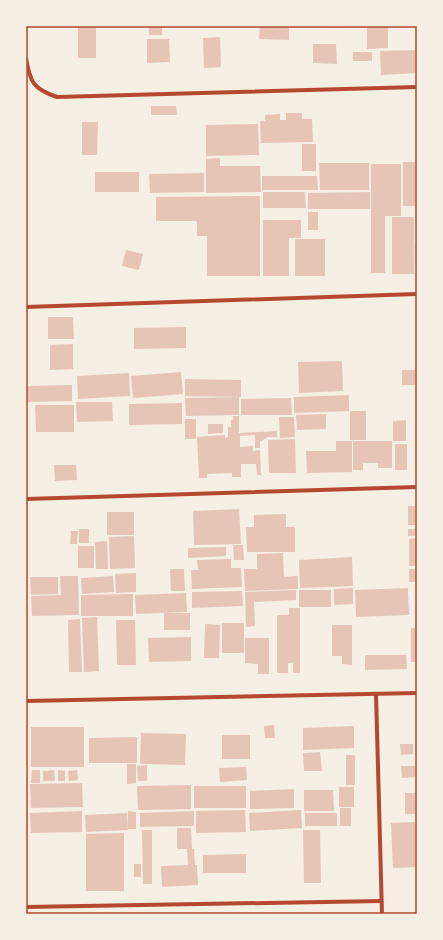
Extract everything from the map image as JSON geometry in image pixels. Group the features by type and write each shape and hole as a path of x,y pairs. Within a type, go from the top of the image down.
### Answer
{"street":[{"path":"26,58 30,79 42,92 57,97 417,87"},
{"path":"26,307 417,294"},
{"path":"26,499 417,487"},
{"path":"26,701 417,693"},
{"path":"376,694 382,914"},
{"path":"26,907 381,901"}],"building":[{"path":"78,26 96,26 96,58 78,58"},
{"path":"149,26 162,26 162,35 149,35"},
{"path":"260,26 289,26 289,40 259,39"},
{"path":"343,26 343,28 311,27"},
{"path":"367,26 388,26 388,48 367,49"},
{"path":"220,37 221,67 204,68 203,38"},
{"path":"147,39 169,39 170,62 147,63"},
{"path":"313,44 336,44 337,64 313,63"},
{"path":"417,50 417,73 381,75 380,51"},
{"path":"353,52 372,52 372,61 353,61"},
{"path":"151,106 176,106 177,115 151,115"},
{"path":"286,113 302,113 302,119 312,119 313,142 261,143 260,121 265,121 265,115 280,114 280,120 286,120"},
{"path":"82,122 98,122 97,155 82,155"},
{"path":"258,124 259,155 206,156 206,125"},
{"path":"302,144 316,144 316,171 302,171"},
{"path":"220,158 220,166 260,166 261,192 206,193 206,159"},
{"path":"403,162 417,162 417,206 403,206"},
{"path":"319,163 369,163 369,190 320,190"},
{"path":"371,164 401,164 401,216 385,216 385,273 371,273"},
{"path":"95,172 139,172 139,192 95,192"},
{"path":"204,173 204,192 150,193 149,174"},
{"path":"262,176 317,176 318,190 262,190"},
{"path":"263,192 305,192 306,208 263,208"},
{"path":"370,192 370,209 308,209 308,193"},
{"path":"260,196 260,276 207,276 207,236 197,236 197,221 156,221 156,197"},
{"path":"308,212 318,212 318,230 308,230"},
{"path":"392,217 414,217 414,274 392,274"},
{"path":"263,220 301,220 301,238 289,238 289,276 263,276"},
{"path":"295,239 325,239 325,276 295,276"},
{"path":"415,244 417,244 417,272 416,272"},
{"path":"126,250 143,254 139,270 122,266"},
{"path":"48,317 73,317 74,339 48,339"},
{"path":"186,327 186,348 134,349 134,328"},
{"path":"73,344 73,369 50,370 50,345"},
{"path":"342,361 343,391 299,393 298,362"},
{"path":"402,370 417,370 417,385 402,385"},
{"path":"181,372 183,394 133,398 131,376"},
{"path":"129,373 130,396 78,399 77,376"},
{"path":"185,379 241,380 241,397 185,396"},
{"path":"72,385 72,401 26,402 26,386"},
{"path":"349,395 349,411 294,413 294,397"},
{"path":"239,397 239,415 186,416 185,398"},
{"path":"291,398 292,415 241,415 241,399"},
{"path":"76,402 112,402 113,421 77,422"},
{"path":"182,403 182,424 129,425 129,404"},
{"path":"35,405 74,405 74,432 36,432"},
{"path":"350,411 366,411 366,440 350,440"},
{"path":"326,414 326,429 297,430 296,415"},
{"path":"233,416 239,416 239,433 277,431 277,437 268,437 260,442 260,448 255,448 255,435 240,436 240,447 253,446 253,451 260,450 261,475 257,475 256,464 241,464 241,477 232,477 232,473 207,474 207,478 199,478 197,437 225,435 225,438 228,437 228,427 231,427 231,420 233,420"},
{"path":"279,417 294,417 295,437 280,438"},
{"path":"185,419 196,419 196,439 185,439"},
{"path":"406,420 406,441 393,441 393,421"},
{"path":"208,424 223,424 223,433 208,434"},
{"path":"295,439 296,473 269,473 268,440"},
{"path":"336,441 352,441 352,472 307,473 306,451 336,451"},
{"path":"353,441 392,441 392,468 378,468 378,463 363,463 363,470 353,470"},
{"path":"395,444 407,444 407,470 395,470"},
{"path":"54,465 76,465 77,480 55,481"},
{"path":"408,506 417,506 417,525 408,525"},
{"path":"239,509 241,544 194,545 193,511"},
{"path":"107,512 134,512 134,535 107,535"},
{"path":"286,514 286,527 295,527 295,552 247,552 246,527 254,527 254,515"},
{"path":"79,529 89,529 89,543 79,543"},
{"path":"408,529 417,529 417,536 408,536"},
{"path":"71,531 78,531 77,544 70,544"},
{"path":"134,536 135,568 110,569 109,537"},
{"path":"417,538 417,566 409,566 409,539"},
{"path":"107,541 108,569 96,569 95,542"},
{"path":"233,545 243,545 244,560 234,560"},
{"path":"78,546 94,546 94,568 78,568"},
{"path":"226,547 226,556 188,558 188,548"},
{"path":"283,553 284,577 298,576 298,589 245,591 244,569 257,569 257,554"},
{"path":"352,557 353,586 300,588 299,560"},
{"path":"231,559 231,568 241,568 242,587 192,589 191,570 198,570 197,560"},
{"path":"170,569 184,569 185,591 171,591"},
{"path":"409,569 417,569 417,582 409,582"},
{"path":"136,573 136,592 116,593 115,574"},
{"path":"60,576 78,576 79,615 32,616 31,596 61,595"},
{"path":"113,576 114,592 82,594 81,578"},
{"path":"30,577 58,577 58,594 31,595"},
{"path":"353,588 353,604 334,605 334,589"},
{"path":"408,588 409,615 356,617 355,590"},
{"path":"296,590 296,600 254,602 255,626 246,627 245,592"},
{"path":"299,590 331,590 331,607 299,607"},
{"path":"242,591 243,606 192,608 192,592"},
{"path":"186,593 187,612 136,614 135,595"},
{"path":"133,594 133,616 81,616 81,595"},
{"path":"289,608 300,608 300,673 293,673 293,663 288,663 288,673 277,673 277,615 289,615"},
{"path":"164,613 190,613 190,630 164,630"},
{"path":"97,617 99,671 84,672 82,618"},
{"path":"80,619 82,672 69,672 68,620"},
{"path":"116,620 135,620 136,665 117,665"},
{"path":"222,623 244,623 244,653 222,653"},
{"path":"205,624 220,625 219,658 204,658"},
{"path":"332,625 352,625 352,665 342,664 342,656 332,656"},
{"path":"411,628 417,628 417,662 411,662"},
{"path":"191,637 191,661 149,662 148,638"},
{"path":"245,638 269,638 269,674 258,674 258,664 245,663"},
{"path":"365,655 406,655 407,669 365,670"},
{"path":"274,725 275,738 265,738 264,726"},
{"path":"354,726 354,748 303,750 303,728"},
{"path":"31,727 84,727 84,767 31,767"},
{"path":"141,733 186,734 185,765 140,764"},
{"path":"222,735 250,735 250,759 222,759"},
{"path":"137,737 137,763 89,763 89,738"},
{"path":"400,744 413,744 413,754 401,755"},
{"path":"320,752 322,771 304,771 303,753"},
{"path":"346,755 355,755 355,785 346,785"},
{"path":"127,764 136,764 136,783 127,784"},
{"path":"147,765 147,781 138,781 137,766"},
{"path":"401,766 417,766 417,777 402,778"},
{"path":"246,767 247,780 220,782 219,768"},
{"path":"32,770 40,770 40,783 31,783"},
{"path":"54,770 55,781 43,781 43,771"},
{"path":"58,770 65,771 65,781 58,781"},
{"path":"77,770 78,780 69,781 68,771"},
{"path":"82,783 83,807 31,808 30,784"},
{"path":"191,785 191,809 138,810 137,786"},
{"path":"194,786 246,786 246,808 194,808"},
{"path":"339,787 354,787 354,807 339,807"},
{"path":"294,789 294,808 250,809 250,791"},
{"path":"304,790 333,790 334,811 304,811"},
{"path":"405,793 417,793 417,814 405,814"},
{"path":"340,808 351,808 351,826 340,826"},
{"path":"245,810 246,832 196,833 196,811"},
{"path":"301,810 302,828 250,831 249,813"},
{"path":"82,811 82,832 31,833 30,813"},
{"path":"128,811 136,812 136,829 128,829"},
{"path":"194,811 194,826 140,827 140,813"},
{"path":"127,813 128,830 86,832 85,815"},
{"path":"305,813 337,813 337,826 305,826"},
{"path":"417,822 417,867 393,868 391,823"},
{"path":"177,828 191,828 192,849 194,849 195,865 197,865 198,885 162,887 161,866 188,865 187,849 177,849"},
{"path":"142,830 152,830 152,884 143,884"},
{"path":"303,830 320,830 321,883 304,883"},
{"path":"124,833 124,891 86,891 86,834"},
{"path":"246,854 246,873 203,873 203,855"},
{"path":"134,864 141,864 141,877 134,877"}]}
